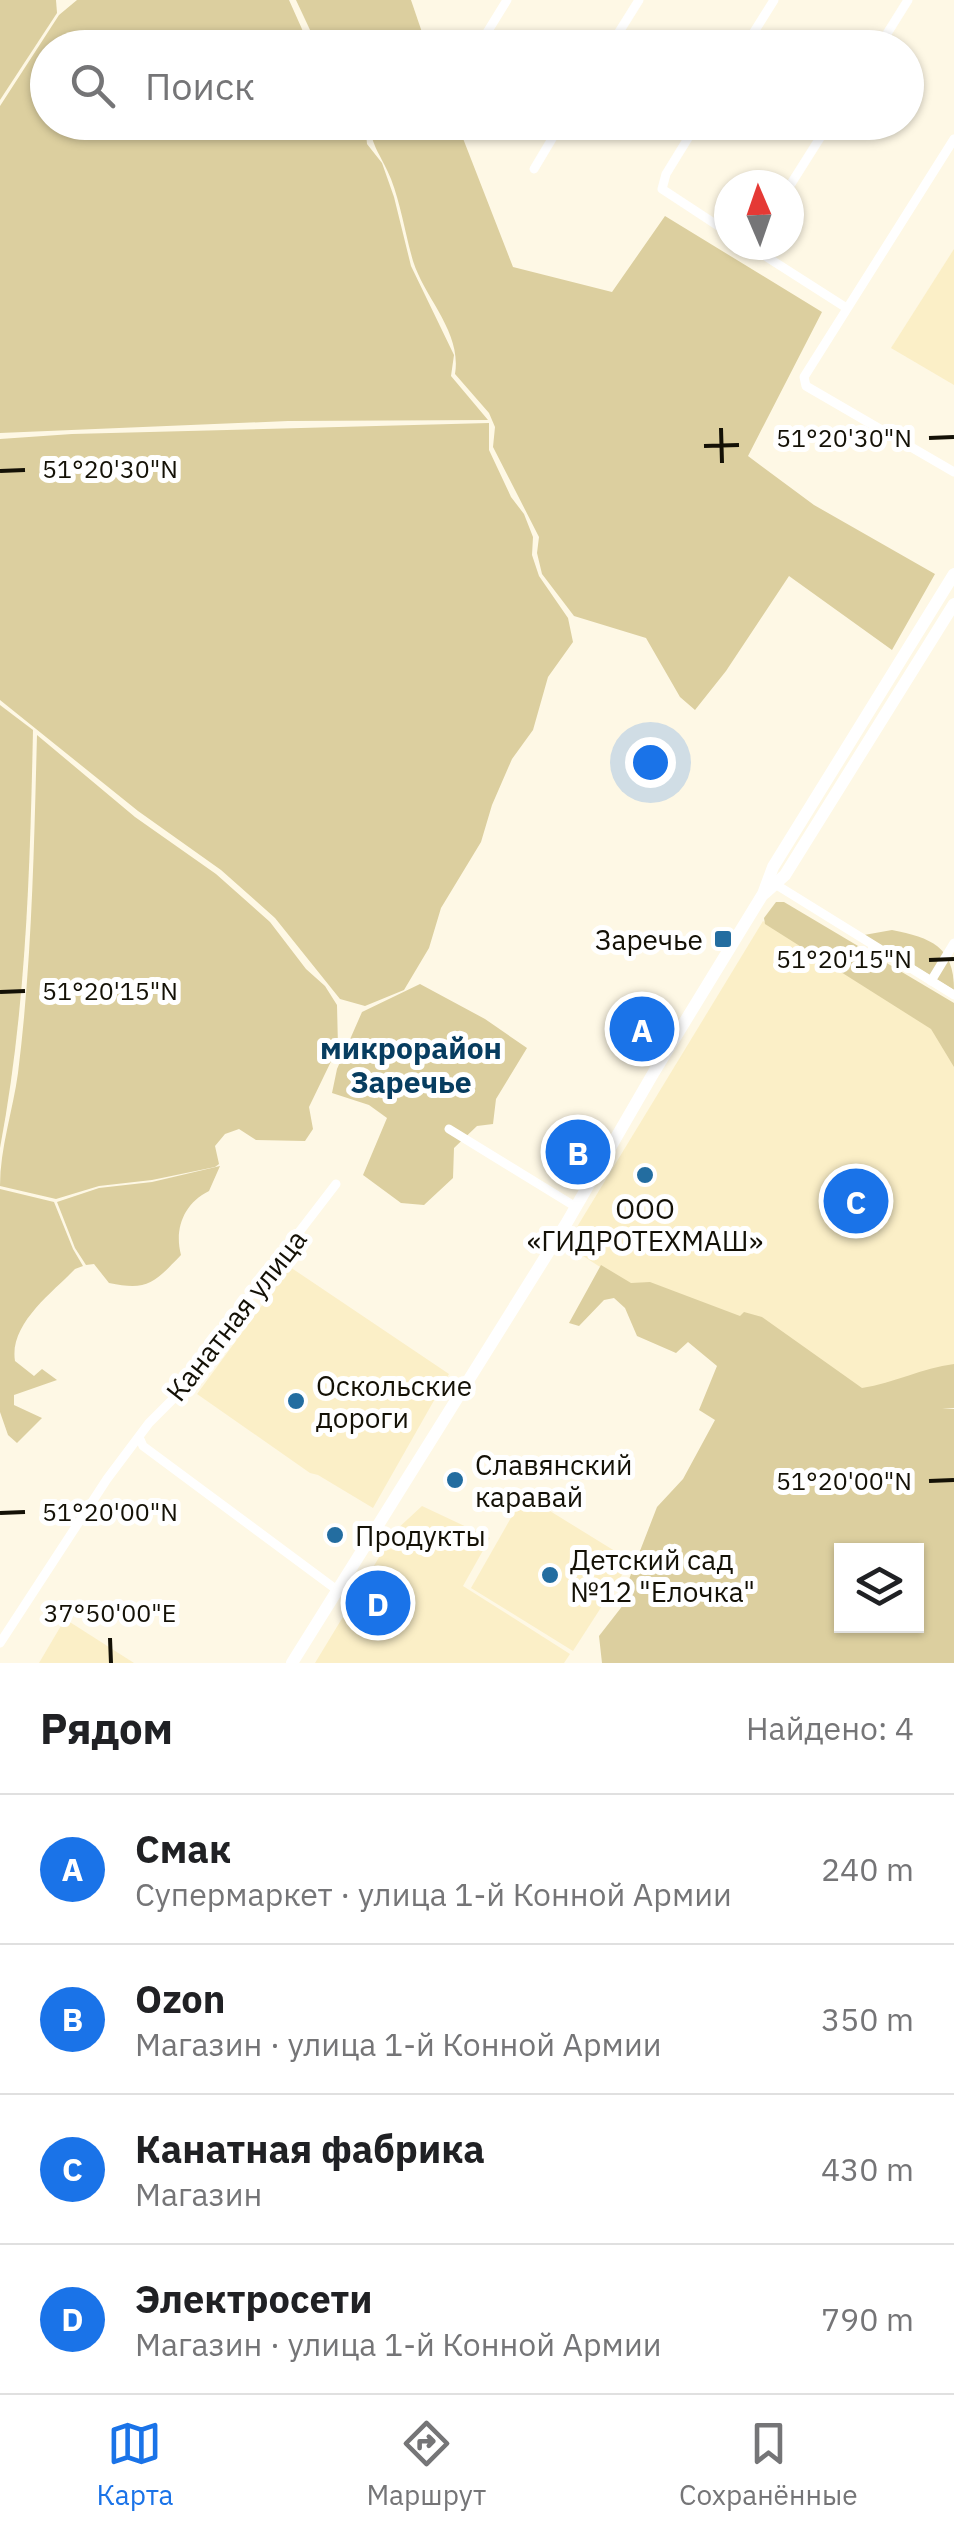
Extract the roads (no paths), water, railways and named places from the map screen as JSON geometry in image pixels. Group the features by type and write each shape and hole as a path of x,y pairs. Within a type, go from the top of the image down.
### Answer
{"main road":[{"path":"292,1663 576,1207 763,894 773,868 954,574"},
{"path":"763,894 785,875 950,611 932,609"}],"street":[{"path":"488,30 508,0"},
{"path":"620,30 640,0"},
{"path":"755,30 774,0"},
{"path":"889,30 908,0"},
{"path":"954,139 806,368 804,377 806,386 954,472"},
{"path":"534,169 551,140"},
{"path":"687,140 662,188 714,223"},
{"path":"800,170 819,140"},
{"path":"772,260 846,307"},
{"path":"775,884 954,995"},
{"path":"930,981 954,943"},
{"path":"449,1130 576,1207"},
{"name":"Канатная улица","path":"0,1643 107,1479 148,1423 199,1373 250,1296 336,1184"},
{"path":"138,1437 142,1446 337,1590"}],"place":[{"name":"Заречье","path":"723,939"},
{"name":"Смак","path":"642,1029"},
{"name":"Ozon","path":"578,1152"},
{"name":"ООО «ГИДРОТЕХМАШ»","path":"645,1175"},
{"name":"Канатная фабрика","path":"856,1201"},
{"name":"Оскольские дороги","path":"296,1401"},
{"name":"Славянский каравай","path":"455,1480"},
{"name":"Продукты","path":"335,1535"},
{"name":"Детский сад №12 \"Елочка\"","path":"550,1575"},
{"name":"Электросети","path":"378,1603"}],"district":[{"name":"микрорайон Заречье","path":"411,1064"}]}
